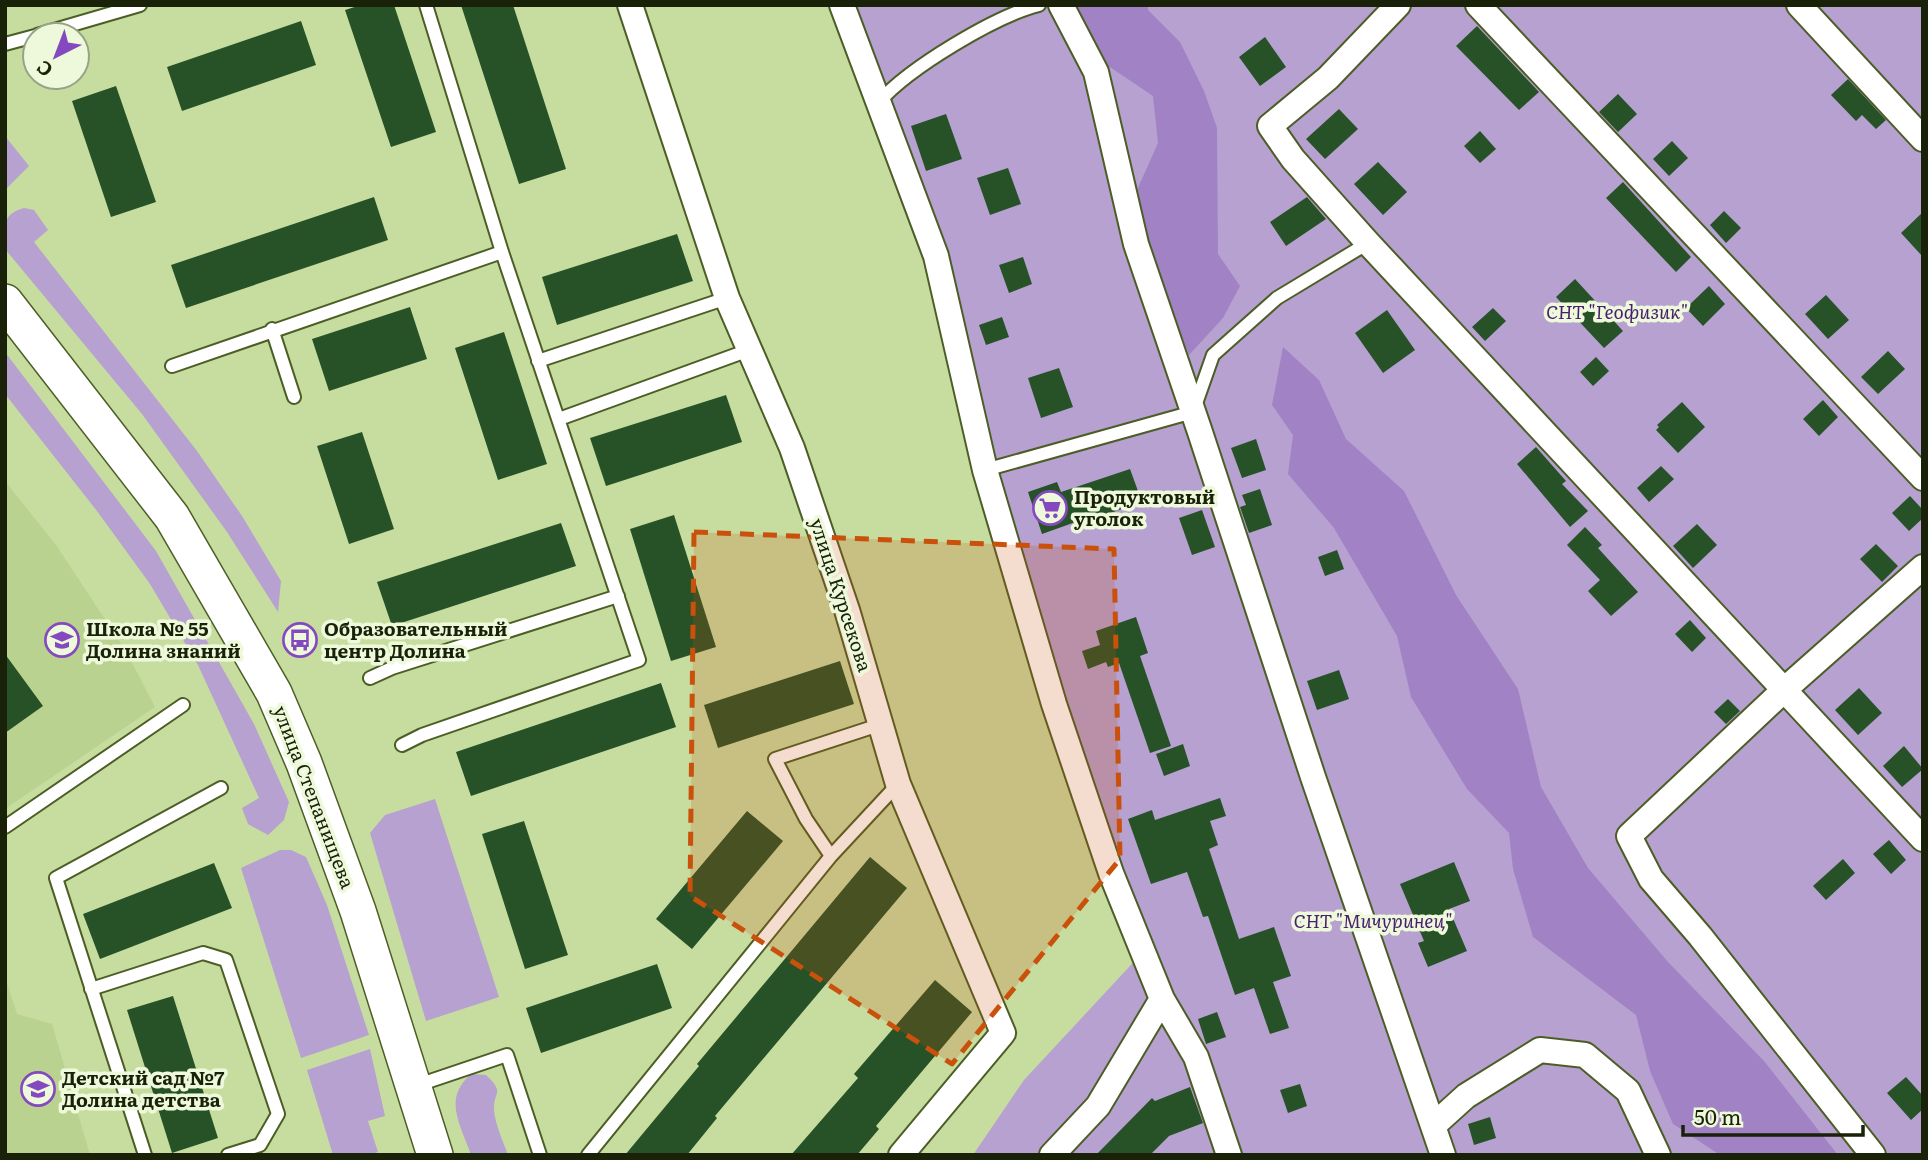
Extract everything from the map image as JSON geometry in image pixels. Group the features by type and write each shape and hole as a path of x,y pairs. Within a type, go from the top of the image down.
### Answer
{"street":[{"name":"улица Курсекова","path":"630,5 727,298 792,448 847,610 898,784 1003,1033 901,1155"},
{"path":"842,5 936,256 985,470 1059,718 1111,873 1162,999 1196,1056 1229,1155"},
{"path":"1060,5 1096,72 1136,244 1194,412 1312,777 1443,1155"},
{"path":"1398,5 1328,78 1270,125 1293,159 1368,243 1923,839"},
{"path":"1478,5 1923,478"},
{"path":"1799,5 1923,139"},
{"name":"улица Степанищева","path":"5,302 172,517 274,693 304,763 358,911 435,1155"},
{"path":"1873,1155 1700,936 1651,879 1629,836 1784,690 1923,567"},
{"path":"1052,1155 1098,1106 1162,999"},
{"path":"1434,1125 1466,1096 1540,1050 1585,1055 1628,1091 1658,1155"}],"lane":[{"path":"84,21 139,5"},
{"path":"402,745 422,735 639,660 502,252 426,5"},
{"path":"879,102 891,89 968,36 1039,5"},
{"path":"985,470 1194,412 1213,355 1277,298 1368,243"},
{"path":"172,366 272,329 502,252"},
{"path":"538,361 727,298"},
{"path":"272,329 294,397"},
{"path":"559,419 749,350"},
{"path":"370,678 392,668 618,596"},
{"path":"5,827 183,705"},
{"path":"831,856 806,819 775,759 882,724"},
{"path":"588,1155 831,856 898,784"},
{"path":"145,1155 55,878 221,788"},
{"path":"91,989 203,953 226,960 278,1114 260,1145 228,1155"},
{"path":"414,1087 508,1055 540,1155"}],"highlighted area":[{"path":"694,532 1114,549 1120,859 952,1064 690,896"}],"shaded area":[{"path":"1070,5 1148,5 1148,10 1180,42 1204,91 1217,128 1218,254 1240,286 1223,318 1189,355 1148,251 1133,199 1158,143 1153,96 1098,59"},
{"path":"1283,347 1319,380 1346,439 1404,491 1456,595 1518,689 1541,787 1588,868 1668,962 1764,1061 1838,1155 1720,1155 1673,1124 1650,1071 1636,1015 1533,937 1513,869 1509,833 1467,789 1411,697 1397,636 1334,528 1288,474 1293,435 1272,405"},
{"name":"Школа № 55 Долина знаний","path":"5,481 56,545 126,651 155,707 5,809"},
{"name":"Детский сад №7 Долина детства","path":"5,977 17,1014 52,1024 90,1155 5,1155"}],"green space":[{"path":"828,5 1923,5 1923,1155 973,1155 1024,1080 1142,953 947,326"},
{"path":"5,136 29,166 5,190"},
{"path":"24,208 34,210 48,230 34,242 197,451 242,516 281,581 278,612 227,532 142,414 5,249 7,219"},
{"path":"5,352 156,551 254,724 289,802 284,820 268,835 248,824 242,808 259,798 198,665 150,584 97,511 5,394"},
{"path":"435,799 499,997 426,1021 370,833 385,815"},
{"path":"280,850 291,850 306,857 327,905 369,1035 301,1058 241,868"},
{"path":"370,1049 385,1116 368,1121 378,1152 369,1155 333,1155 307,1070"},
{"path":"471,1074 486,1075 496,1086 495,1115 508,1155 471,1155 456,1113 456,1103 462,1083"}],"building":[{"path":"361,5 394,5 436,132 391,147 345,10"},
{"path":"461,5 513,5 566,169 519,184"},
{"path":"301,21 316,65 182,111 167,67"},
{"path":"1477,26 1539,92 1519,110 1456,46"},
{"path":"1265,37 1286,67 1260,86 1239,57"},
{"path":"1848,79 1886,120 1876,129 1862,115 1856,121 1831,95"},
{"path":"116,86 156,202 111,217 72,101"},
{"path":"1618,94 1637,114 1618,132 1599,112"},
{"path":"1339,109 1358,129 1325,159 1306,139"},
{"path":"946,114 962,159 926,171 911,126"},
{"path":"1480,131 1496,149 1480,163 1464,146"},
{"path":"1672,141 1688,158 1669,176 1653,159"},
{"path":"1378,162 1407,192 1383,215 1354,184"},
{"path":"1008,168 1021,204 990,215 977,178"},
{"path":"1623,182 1691,257 1676,272 1606,198"},
{"path":"374,197 388,240 186,308 171,265"},
{"path":"1307,197 1326,219 1286,246 1270,222"},
{"path":"1724,211 1741,228 1726,243 1710,225"},
{"path":"1923,212 1923,257 1901,233"},
{"path":"677,234 693,281 557,325 542,277"},
{"path":"1023,257 1032,284 1009,293 999,265"},
{"path":"1575,279 1623,331 1604,348 1556,297"},
{"path":"1709,286 1725,304 1703,326 1686,308"},
{"path":"1826,295 1849,320 1828,339 1805,314"},
{"path":"410,307 427,359 329,391 312,339"},
{"path":"1493,308 1506,321 1485,341 1472,327"},
{"path":"1387,310 1415,350 1383,373 1355,333"},
{"path":"1002,317 1009,337 986,345 979,325"},
{"path":"504,332 547,464 498,480 455,348"},
{"path":"1888,351 1905,369 1878,394 1861,377"},
{"path":"1596,357 1609,371 1593,386 1580,372"},
{"path":"1059,368 1073,407 1041,418 1028,378"},
{"path":"726,395 742,442 606,486 590,438"},
{"path":"1823,400 1838,417 1819,436 1803,419"},
{"path":"1682,402 1705,427 1678,453 1656,430 1659,427 1657,425"},
{"path":"362,432 394,529 349,544 317,446"},
{"path":"1256,439 1266,470 1242,478 1231,448"},
{"path":"1536,447 1566,481 1562,484 1588,511 1570,527 1517,464"},
{"path":"1661,466 1674,479 1649,502 1637,488"},
{"path":"1130,469 1142,502 1042,534 1028,492 1057,482 1061,492"},
{"path":"1260,489 1272,525 1249,533 1240,507 1246,505 1242,495"},
{"path":"1910,496 1923,510 1923,518 1909,531 1892,513"},
{"path":"1202,510 1215,547 1192,555 1179,518"},
{"path":"674,515 716,647 671,661 630,529"},
{"path":"561,523 576,566 392,626 377,582"},
{"path":"1697,524 1717,545 1693,568 1673,546"},
{"path":"1585,527 1602,545 1598,548 1638,592 1611,616 1588,591 1600,580 1567,545"},
{"path":"1876,544 1898,566 1882,582 1860,559"},
{"path":"1337,550 1344,569 1325,576 1318,557"},
{"path":"1136,617 1148,653 1140,656 1171,746 1150,753 1119,663 1108,667 1106,662 1088,669 1082,651 1100,645 1096,631"},
{"path":"1690,620 1706,638 1692,652 1675,634"},
{"path":"5,654 43,706 5,733"},
{"path":"840,661 854,704 718,748 704,705"},
{"path":"1339,670 1349,699 1317,710 1307,681"},
{"path":"661,683 676,727 471,796 456,752"},
{"path":"1859,688 1882,713 1858,735 1835,710"},
{"path":"1728,699 1740,711 1726,724 1714,712"},
{"path":"1183,744 1190,766 1164,776 1156,754"},
{"path":"1904,746 1923,769 1902,787 1883,766"},
{"path":"1220,798 1226,816 1210,821 1218,845 1209,849 1239,939 1274,927 1291,976 1273,982 1289,1028 1270,1034 1254,988 1235,995 1208,916 1203,917 1187,872 1151,884 1128,819 1152,810 1155,820"},
{"path":"747,811 783,841 692,949 656,919"},
{"path":"524,821 568,955 525,969 482,834"},
{"path":"1889,840 1906,860 1891,874 1873,854"},
{"path":"870,857 907,888 715,1116 717,1118 687,1155 625,1155 699,1066 697,1064"},
{"path":"1843,859 1855,873 1826,900 1813,886"},
{"path":"1454,862 1470,901 1449,909 1467,951 1428,967 1418,943 1424,941 1400,884"},
{"path":"214,863 232,908 100,959 83,914"},
{"path":"657,964 672,1008 541,1053 526,1008"},
{"path":"935,980 972,1012 876,1126 879,1129 857,1155 791,1155 858,1078 854,1074"},
{"path":"173,996 218,1138 172,1153 127,1010"},
{"path":"1217,1012 1226,1037 1206,1044 1198,1019"},
{"path":"1906,1077 1923,1096 1923,1109 1911,1120 1887,1093"},
{"path":"1300,1084 1307,1106 1288,1113 1280,1090"},
{"path":"1190,1087 1203,1123 1169,1136 1150,1155 1096,1155 1152,1098 1155,1101"},
{"path":"1490,1117 1496,1138 1474,1145 1468,1124"}],"place":[{"name":"Продуктовый уголок","path":"1050,508"},
{"name":"Школа № 55 Долина знаний","path":"62,640"},
{"name":"Образовательный центр Долина","path":"300,640"},
{"name":"Детский сад №7 Долина детства","path":"38,1089"}],"park label":[{"name":"СНТ \"Геофизик\"","path":"1617,312"},
{"name":"СНТ \"Мичуринец\"","path":"1373,921"}]}
